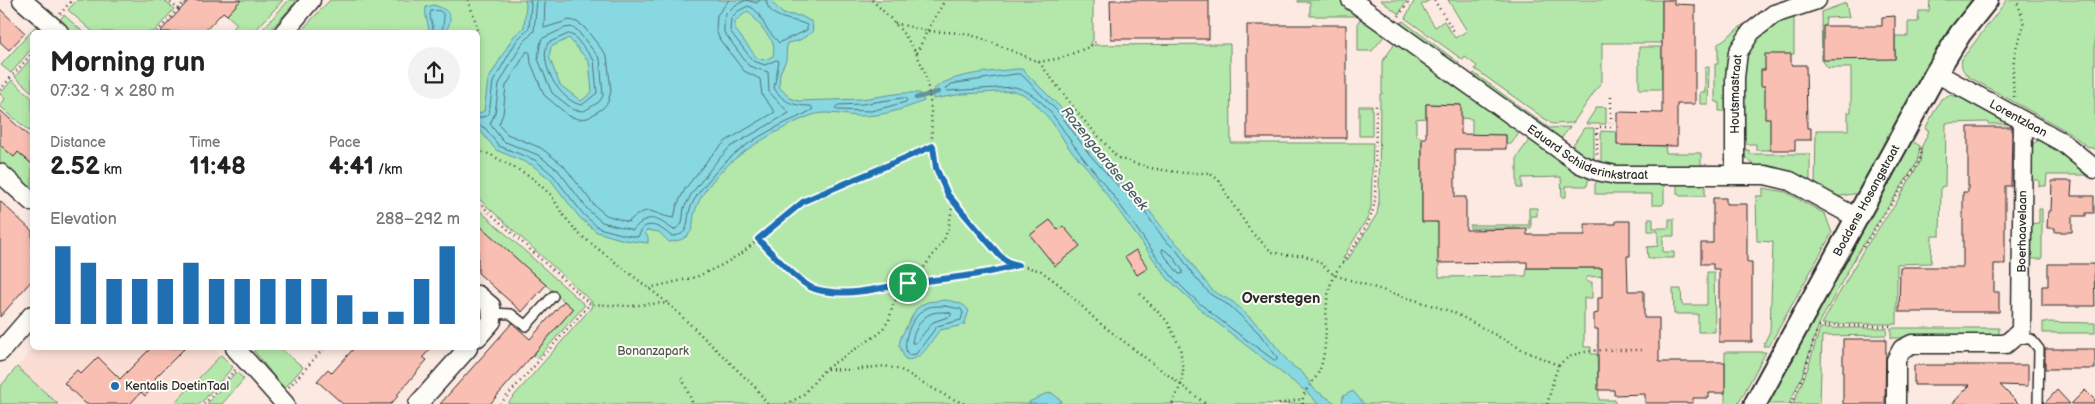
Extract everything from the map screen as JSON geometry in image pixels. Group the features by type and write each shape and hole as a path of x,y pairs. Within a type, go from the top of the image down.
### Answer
{"street":[{"path":"22,0 56,30"},
{"path":"286,30 312,0"},
{"name":"Eduard Schilderinkstraat","path":"1350,0 1580,164 1597,171 1616,175 1765,175 1790,181 1857,218"},
{"name":"Houtsmastraat","path":"1735,174 1735,78 1738,52 1751,32 1774,14 1817,0"},
{"name":"Boddens Hosangstraat","path":"1755,404 1809,325 1857,218 1936,73 1960,34 1987,0"},
{"name":"Lorentzlaan","path":"1936,73 2062,142 2094,168"},
{"name":"Boerhaavelaan","path":"2012,339 2021,331 2019,119"},
{"path":"0,173 30,200"},
{"path":"480,296 491,306 492,321 480,335"},
{"path":"0,352 30,317"},
{"path":"1896,404 1896,360 1902,349 1912,344 2006,344 2012,339"},
{"path":"418,404 466,350"},
{"path":"241,352 282,401"}],"lane":[{"path":"491,313 511,314 526,326 552,296"},
{"path":"2012,339 2032,339 2039,349 2038,404"}],"path":[{"path":"167,0 178,9"},
{"path":"159,30 186,0"},
{"path":"468,0 477,30"},
{"path":"786,404 802,396 826,369 880,333 889,320 893,305 900,291 922,270 944,240 949,225 952,208 936,168 930,100 925,72 917,53 894,23 872,0"},
{"path":"917,53 927,30 945,0"},
{"path":"1434,0 1455,33"},
{"path":"2016,0 2024,17 2024,28 2014,54 2019,119"},
{"path":"894,23 927,30 963,32 1039,62 1081,117 1118,158 1150,168 1184,173 1209,173 1219,180 1252,233 1272,252 1286,256 1302,256 1318,262 1334,276 1453,312 1525,351 1560,366"},
{"path":"1039,62 1061,58 1089,47 1096,42"},
{"path":"0,90 30,55"},
{"path":"1597,171 1597,127 1611,127 1611,97"},
{"path":"1303,404 1304,392 1313,383 1323,359 1328,294 1334,276 1373,214 1375,200 1376,104"},
{"path":"1862,248 1919,162 1921,150 1918,146 1901,137"},
{"path":"649,288 696,278 742,253 804,201 933,146"},
{"path":"480,151 492,155 530,176 550,195 563,215 579,234 670,305 757,388 767,404"},
{"path":"948,195 1000,256 1008,262 1041,271 1054,280 1098,321 1206,404"},
{"path":"480,204 590,304 609,306 662,303 670,305"},
{"path":"758,239 802,282 813,289 837,292 861,291 908,283 977,275 1018,265"},
{"path":"1140,294 1168,321 1180,347 1183,370 1181,385 1172,404"},
{"path":"500,404 590,304"},
{"path":"1809,325 1823,318"},
{"path":"1809,325 1890,326"},
{"path":"1791,404 1803,377 1809,325"},
{"path":"282,401 322,350"},
{"path":"1547,404 1560,366 1570,357 1586,351 1642,350"},
{"path":"204,404 241,352"},
{"path":"826,369 851,370 885,366 901,370 948,397 965,404"},
{"path":"682,378 693,404"},
{"path":"1279,404 1302,399"},
{"path":"1113,404 1120,404"}],"shaded area":[{"name":"Kentalis DoetinTaal","path":"32,350 215,350 221,355 174,404 58,404 17,367"}],"green space":[{"path":"77,0 164,0 174,9 156,30 91,30 68,10"},
{"path":"241,0 283,0 256,30 232,30 237,24 227,15"},
{"path":"289,0 304,0 298,8 293,5 271,30 262,30"},
{"name":"Bonanzapark","path":"330,0 1093,0 1093,40 1091,42 1093,45 1230,44 1231,143 1373,143 1371,207 1368,217 1343,258 1347,261 1377,214 1379,202 1382,62 1396,42 1520,132 1511,144 1506,144 1506,135 1472,135 1472,119 1461,118 1460,105 1426,104 1426,118 1416,119 1416,135 1422,138 1422,221 1438,222 1439,277 1526,276 1527,268 1609,268 1609,276 1586,277 1587,282 1592,282 1592,298 1584,298 1584,347 1591,347 1591,354 1597,354 1599,400 1615,400 1615,404 507,404 591,308 592,302 480,200 480,30 302,30"},
{"path":"1298,0 1343,0 1359,11 1356,16 1310,16 1310,2 1298,2"},
{"path":"1380,0 1407,0 1399,14"},
{"path":"1415,0 1430,0 1421,5 1435,27 1444,21 1455,38 1467,31 1448,0 1662,0 1662,43 1602,43 1602,81 1573,123 1552,124 1475,69 1477,66 1465,57 1463,60 1405,18"},
{"path":"1930,0 1975,0 1859,193 1835,197 1815,186 1816,130 1848,130 1848,112 1851,112 1851,68 1828,68 1822,60 1821,12 1846,3 1849,17 1826,18 1825,27 1895,59 1895,36 1908,36 1908,22 1918,22 1919,11 1929,11"},
{"path":"2007,0 2095,0 2095,149 2088,147 2070,133 1969,77 1964,71 1961,64 1962,59"},
{"path":"64,15 81,30 65,30 57,23"},
{"path":"1363,15 1386,34 1372,51 1358,51 1358,22"},
{"path":"1794,15 1794,54 1791,54 1781,66 1770,150 1756,150 1756,144 1742,144 1741,103 1746,59 1751,46 1762,32 1775,23"},
{"path":"1403,21 1459,63 1456,67 1400,25"},
{"path":"1744,24 1746,26 1729,56 1727,66 1727,111 1719,111 1719,102 1715,102 1715,64 1718,64 1718,44"},
{"path":"36,26 41,30 32,30"},
{"path":"30,33 30,50 11,73 1,65"},
{"path":"1639,47 1662,47 1662,89 1639,89"},
{"path":"30,59 30,90 15,77"},
{"path":"1705,67 1709,67 1708,104 1700,104 1700,92 1705,92"},
{"path":"1474,73 1549,128 1570,127 1560,140 1471,77"},
{"path":"12,80 30,96 29,131 0,106 5,99 0,94"},
{"path":"1949,95 1959,97 2008,124 1988,124 1987,122 1946,123 1945,186 1941,187 1940,236 1932,236 1931,263 1897,264 1897,324 1822,324 1864,249 1895,205 1920,162 1922,146 1929,131 1925,129 1941,99"},
{"path":"1359,106 1372,106 1372,136 1359,136"},
{"path":"1597,107 1606,107 1606,124 1586,124"},
{"path":"1584,128 1594,128 1594,162 1571,148"},
{"path":"1601,131 1617,132 1618,145 1665,146 1666,153 1701,153 1701,167 1615,167 1601,164"},
{"path":"1530,139 1565,165 1589,177 1587,186 1566,186 1566,197 1562,197 1561,177 1522,178 1522,188 1517,188 1517,157"},
{"path":"2039,140 2044,140 2079,164 2077,167 2086,175 2047,175 2046,186 2039,186 2039,180 2027,180 2029,146"},
{"path":"1912,141 1920,146 1917,163 1857,254 1819,324 1802,376 1789,404 1766,404"},
{"path":"0,144 14,156 18,152 30,162 30,191 0,164"},
{"path":"1743,150 1749,150 1750,154 1810,154 1810,183 1779,169 1754,165 1745,157"},
{"path":"1598,181 1664,183 1664,203 1662,205 1652,205 1652,194 1595,194 1595,184"},
{"path":"1677,183 1705,183 1705,196 1680,196 1677,193"},
{"path":"1763,188 1786,192 1825,214 1832,233 1769,346 1763,346 1770,331 1773,242 1757,241 1756,196 1763,196"},
{"path":"1529,208 1537,208 1537,216 1531,216 1531,228 1470,228 1470,225 1529,225"},
{"path":"2039,209 2042,209 2042,259 2027,259 2027,224 2039,223"},
{"path":"480,211 585,305 537,359 533,355 573,309 480,227"},
{"path":"1648,219 1653,219 1653,228 1669,228 1669,219 1674,219 1674,236 1663,236 1663,252 1674,252 1674,258 1648,258 1647,247 1658,246 1658,231 1648,231"},
{"path":"1707,272 1714,272 1715,332 1698,332 1698,314 1674,314 1673,289 1681,289 1682,305 1707,305"},
{"path":"2043,322 2095,323 2095,333 2043,333"},
{"path":"1820,328 1887,328 1886,335 1822,336 1820,404 1793,404 1808,368"},
{"path":"1891,328 1999,328 1999,338 1891,338"},
{"path":"282,350 303,367 284,389 254,351"},
{"path":"1725,352 1766,352 1738,404 1725,404"},
{"path":"221,355 233,367 200,404 174,404"},
{"path":"17,367 58,404 0,404 0,387"},
{"path":"236,372 244,379 222,404 207,404"}],"water":[{"path":"525,0 770,0 783,14 801,16 812,22 813,32 798,41 787,43 786,60 780,73 779,87 790,98 798,101 862,99 902,93 920,93 924,101 877,115 861,116 821,113 798,121 752,146 718,175 701,197 694,215 692,229 685,238 669,242 659,232 647,230 645,233 648,237 648,243 624,240 597,232 580,218 550,179 532,165 496,150 480,130 480,113 484,111 488,80 513,37 524,27","holes":["748,11 773,43 774,50 773,56 765,60 757,58 735,29 735,21","569,38 589,62 592,92 581,101 560,85 549,57 551,47"]},
{"path":"434,5 447,12 450,22 446,30 429,30 426,7"},
{"path":"1022,69 1064,111 1094,152 1145,205 1168,235 1181,248 1213,291 1233,302 1262,329 1291,365 1302,372 1315,390 1337,404 1318,404 1309,394 1207,315 1168,279 1089,170 1069,148 1052,122 1036,104 1023,94 1014,91 963,94 933,99 932,91 949,80 971,74"},
{"path":"945,300 961,304 967,308 969,311 964,325 940,330 921,354 916,358 905,359 899,345 901,337 916,309 927,302"},
{"path":"1353,391 1364,404 1342,404 1343,396"},
{"path":"1052,393 1062,401 1056,404 1030,404 1029,402 1045,394"}],"building":[{"path":"189,0 241,0 227,15 223,12 206,30 162,30"},
{"path":"1110,0 1209,0 1209,39 1111,39"},
{"path":"1662,0 1674,0 1674,4 1695,5 1695,104 1677,104 1677,146 1617,145 1617,112 1662,113"},
{"path":"0,9 25,33 9,50 0,42"},
{"path":"1895,16 1895,59 1823,60 1823,26 1882,26 1882,17"},
{"path":"1247,25 1346,25 1346,138 1247,138"},
{"path":"1765,54 1791,54 1791,65 1806,65 1807,128 1811,128 1811,140 1795,140 1795,150 1770,150 1770,118 1765,118 1765,86 1761,86 1761,70 1765,70"},
{"path":"1426,104 1461,105 1461,134 1506,135 1506,149 1455,149 1455,197 1466,197 1466,230 1527,229 1527,235 1585,235 1585,224 1616,224 1616,221 1630,221 1630,256 1627,256 1628,291 1644,291 1644,318 1659,318 1659,362 1725,362 1725,393 1709,393 1709,398 1693,398 1693,403 1645,403 1645,394 1614,395 1614,390 1598,390 1598,329 1594,329 1594,314 1598,313 1598,298 1602,298 1602,268 1527,268 1527,262 1438,263 1438,222 1422,222 1422,138 1426,138"},
{"path":"0,110 30,137 30,162 18,152 14,157 0,145"},
{"path":"1968,127 2012,127 2011,186 2005,186 2005,264 1994,264 1994,292 1999,292 1999,312 1899,312 1900,267 1963,267 1963,192 1968,192"},
{"path":"2052,181 2072,181 2071,196 2094,196 2094,213 2086,213 2086,216 2072,216 2072,232 2055,232 2055,228 2047,228 2048,211 2051,211"},
{"path":"1713,198 1726,198 1726,204 1747,204 1747,262 1752,262 1752,342 1719,342 1719,269 1713,269 1713,264 1701,264 1701,243 1713,243"},
{"path":"0,201 30,229 30,282 0,317"},
{"path":"1050,220 1058,230 1063,226 1080,246 1055,266 1030,235"},
{"path":"480,226 546,285 522,312 480,275"},
{"path":"1136,250 1148,268 1137,275 1125,257"},
{"path":"2048,264 2094,264 2095,306 2042,306 2042,286 2048,286"},
{"path":"564,301 573,309 490,404 440,404 512,323 530,339"},
{"path":"1843,339 1886,339 1885,404 1843,404"},
{"path":"2045,349 2095,349 2095,369 2045,369"},
{"path":"149,350 183,350 155,378 158,382 145,396 141,392 130,404 86,404 64,383 77,370 81,374 98,357 120,379"},
{"path":"352,350 429,350 423,357 427,360 391,404 343,404 317,381 328,369 332,373"},
{"path":"1914,365 2028,365 2028,386 2000,385 2019,404 1952,404 1970,385 1914,385"},
{"path":"2057,390 2070,404 2044,404"},
{"path":"2085,390 2095,400 2095,404 2071,404"}],"waterway":[{"name":"Rozengaardse Beek","path":"916,98 938,92"}],"place":[{"name":"Kentalis DoetinTaal","path":"115,386"}],"district":[{"name":"Overstegen","path":"1281,298"}],"route":[{"path":"933,146 936,168 948,195 1000,256 1008,262 1018,265 977,275 908,283 861,291 837,292 813,289 802,282 758,239 804,201 933,146"}]}
